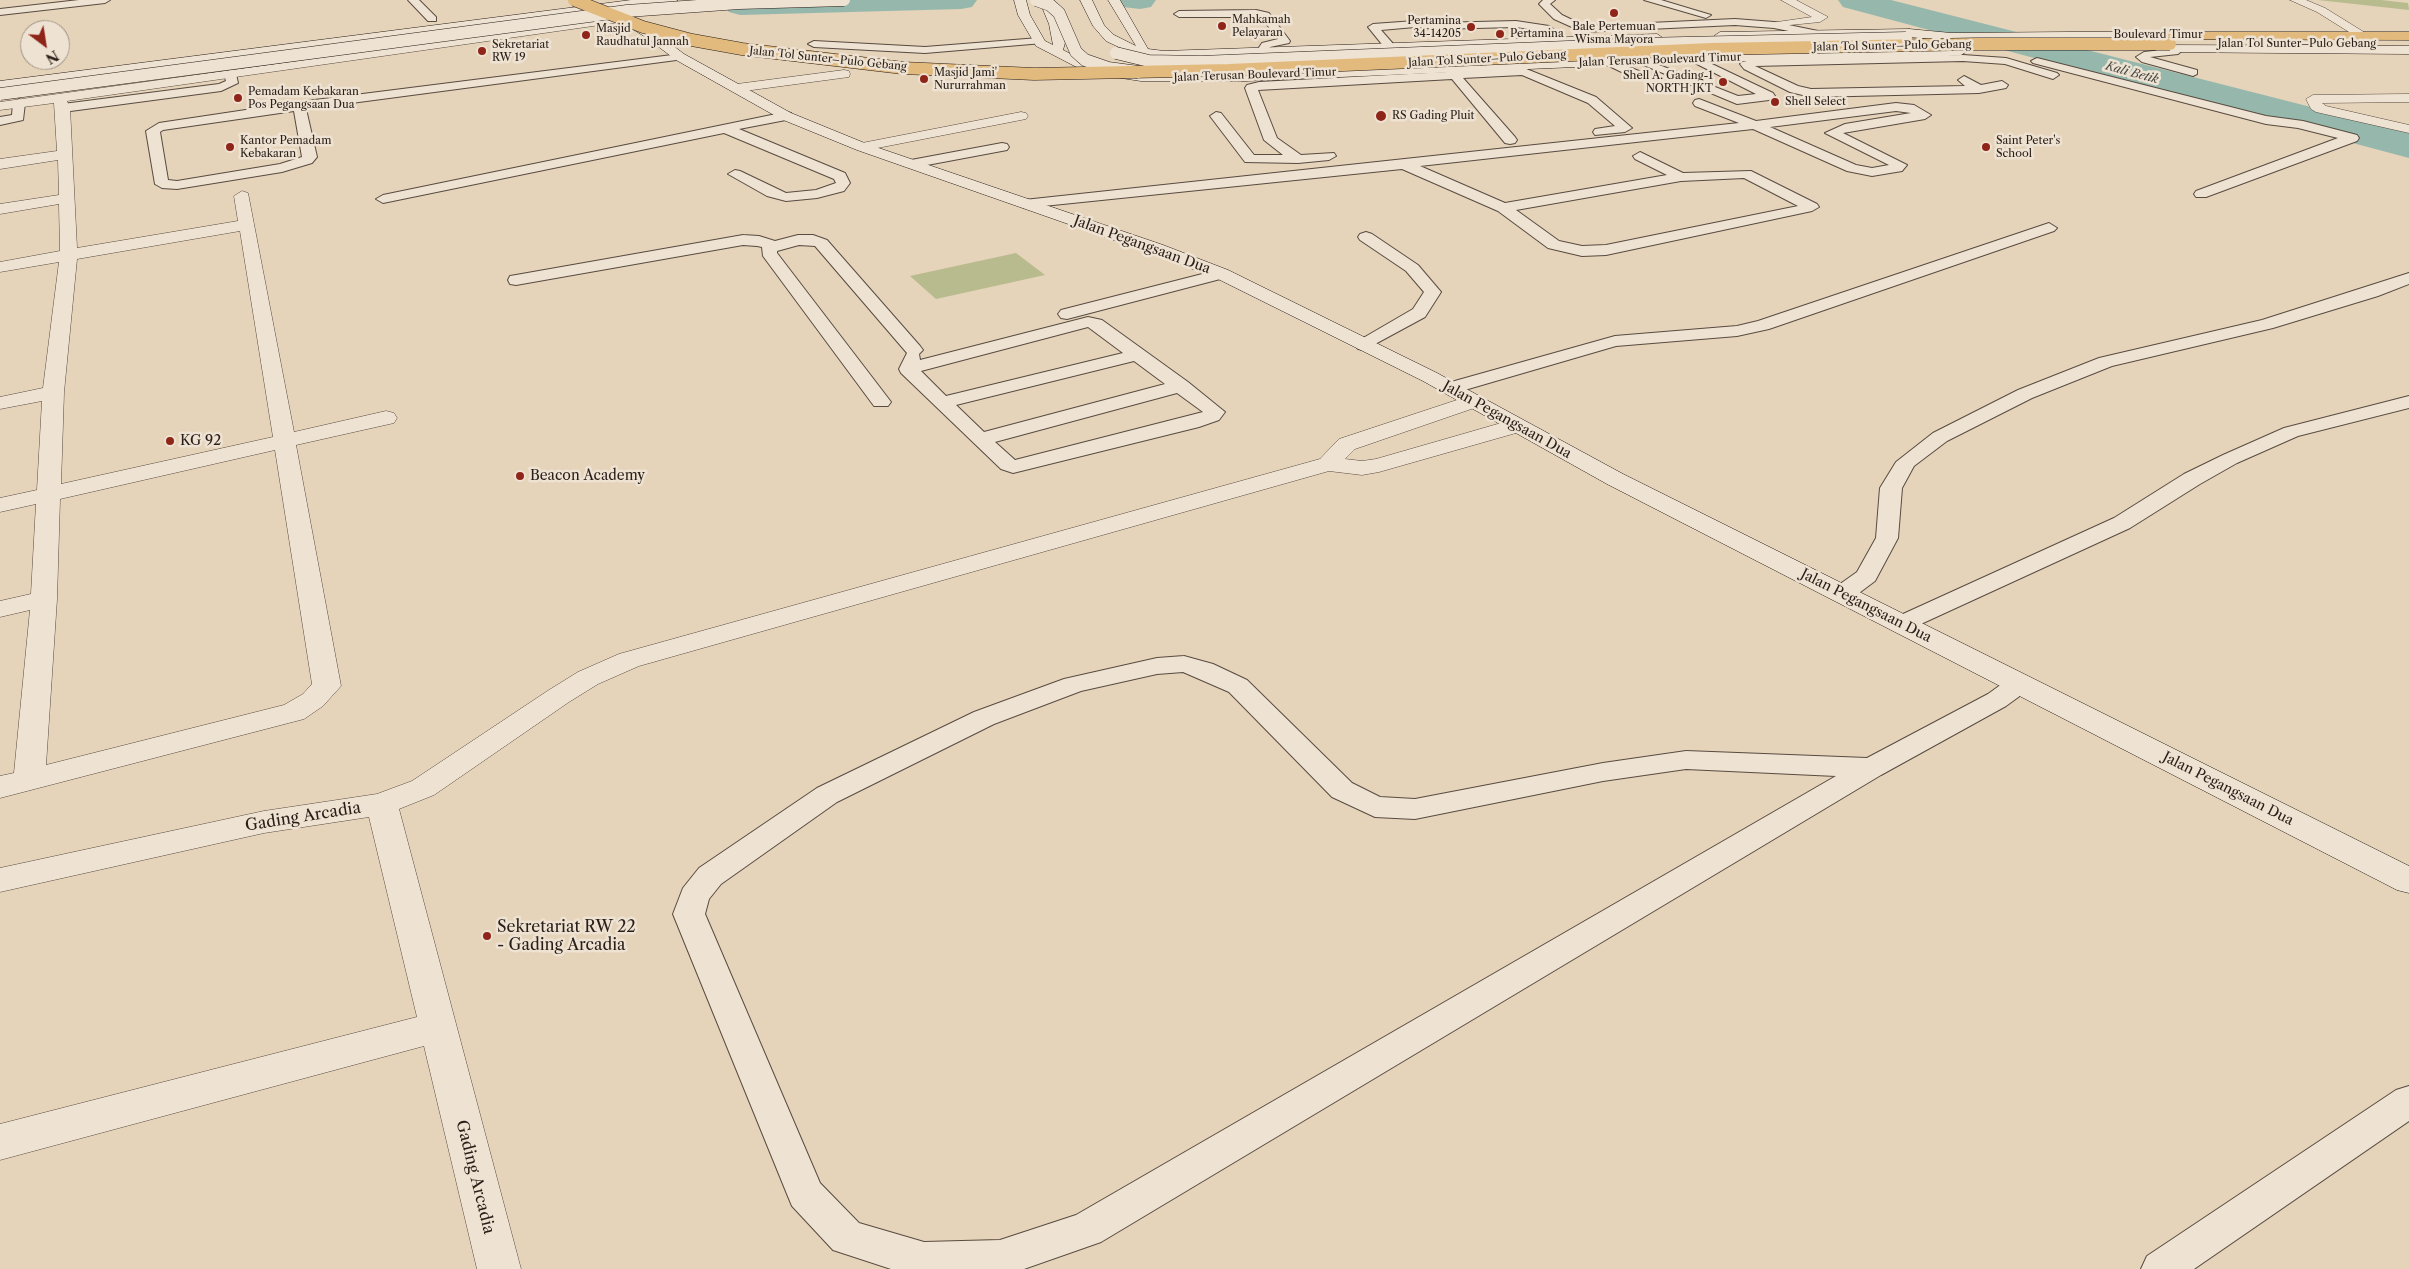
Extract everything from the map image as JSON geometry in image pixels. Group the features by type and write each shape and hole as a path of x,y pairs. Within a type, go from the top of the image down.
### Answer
{"highway":[{"name":"Jalan Tol Sunter–Pulo Gebang","path":"574,0 643,27 692,40 742,49 903,68 1034,74 1156,73 1712,49 2073,44 2409,45"},
{"path":"622,0 682,21"},
{"name":"Jalan Tol Sunter–Pulo Gebang","path":"764,39 911,56 1086,63 1244,60 1568,46 1848,38 2409,35"}],"street":[{"path":"0,87 594,3 672,0"},
{"path":"0,87 559,14 701,0"},
{"path":"0,94 627,11 739,3 844,0"},
{"path":"1020,0 1024,15 1039,41"},
{"path":"1036,0 1050,5 1058,13 1076,52 1085,60 1108,68 1143,72 1258,70 1660,53 1927,53"},
{"path":"1774,25 1820,19 1822,17 1787,0"},
{"path":"2296,0 2321,10 2361,34"},
{"path":"1082,65 1138,52 1143,48 1115,1"},
{"path":"1087,2 1099,26 1110,38 1138,52"},
{"name":"Jalan Pegangsaan Dua","path":"594,3 620,16 680,57 786,116 862,147 1222,274 1451,388 1516,426 1615,479 2409,881"},
{"path":"1047,5 1059,43 1057,51"},
{"name":"Boulevard Timur","path":"1076,8 1104,47 1128,57 1162,62 1641,44 1951,37 2010,48 2409,51"},
{"path":"0,106 19,103 61,103 230,74 620,16"},
{"name":"Jalan Terusan Boulevard Timur","path":"1138,52 1164,55 1564,40 1818,34 1909,33 1951,37"},
{"path":"2127,35 2141,48"},
{"name":"Boulevard Timur","path":"1968,47 1983,42 2027,37 2409,35"},
{"name":"Jalan Terusan Boulevard Timur","path":"1039,41 1082,65 1116,74 1162,78 1246,78 1348,73 1453,72 1509,65 1694,58 1951,53 1968,47"},
{"path":"1326,49 1348,73"},
{"path":"737,88 844,74"},
{"path":"2409,98 2313,99 2316,106 2321,109 2409,129"},
{"path":"29,781 44,599 53,392 69,255 68,198 63,155 61,103"},
{"path":"862,147 1021,116"},
{"path":"0,164 63,155"},
{"path":"0,787 294,712 313,700 327,686 245,226 242,196"},
{"path":"0,209 68,198"},
{"path":"0,267 245,226"},
{"path":"0,403 53,392"},
{"path":"1328,464 1347,444 1472,401"},
{"path":"0,504 386,418"},
{"path":"382,804 423,788 463,763 559,696 588,678 629,660 1328,464 1362,468 1516,426"},
{"path":"0,610 44,599"},
{"name":"Gading Arcadia","path":"0,880 264,822 382,804 436,1027 499,1269"},
{"path":"0,1142 436,1027"}],"lane":[{"path":"0,12 105,0"},
{"path":"413,0 432,19"},
{"path":"1550,0 1544,4 1558,17 1602,39"},
{"path":"1649,0 1735,22"},
{"path":"1179,14 1256,13 1265,15 1285,40 1266,45 1262,52"},
{"path":"1583,29 1735,22 1774,25 1818,34"},
{"path":"1390,46 1373,27 1415,24 1436,26 1524,24 1545,28 1564,40"},
{"path":"1436,26 1446,33 1454,44"},
{"path":"814,44 860,48 925,50 1039,41"},
{"path":"1983,42 2266,120 2298,124 2348,136 2352,140 2201,194"},
{"path":"810,64 860,48"},
{"path":"2010,48 2278,116 2298,124"},
{"path":"2178,49 2174,52 2148,54 2142,57 2146,60 2193,72"},
{"path":"1927,53 1953,73 1979,89"},
{"path":"2002,85 1979,89 1811,94 1794,89 1748,67 1746,64 1927,53 2006,61 2053,75"},
{"path":"299,106 310,157 307,160 282,168 177,185 162,184 153,131 155,129 299,106 680,57"},
{"path":"1640,61 1737,100 1769,96 1694,58"},
{"path":"1609,62 1640,76"},
{"path":"1471,144 1624,128 1592,100 1509,65"},
{"path":"1298,159 1271,140 1251,88 1453,72 1523,71"},
{"path":"1453,72 1510,140"},
{"path":"0,121 18,117 19,103"},
{"path":"1024,204 1755,125 1896,107 1910,108 1925,115 1845,128 1832,132 1900,165 1897,168 1872,172 1852,168 1755,125 1699,103"},
{"path":"383,199 786,116"},
{"path":"1216,116 1250,159 1298,159 1346,155"},
{"path":"728,129 840,176 843,183 839,188 817,194 786,197 772,193 735,174"},
{"path":"911,164 1002,147"},
{"path":"1640,156 1681,177"},
{"path":"1402,164 1503,208 1554,245 1582,251 1606,250 1812,207 1749,174 1681,177 1503,208"},
{"path":"1451,388 1615,341 1737,331 1763,325 2049,228"},
{"path":"1364,345 1419,313 1432,292 1412,268 1366,237"},
{"path":"881,402 769,253 769,248 807,239 821,243 914,350"},
{"path":"516,280 725,242 759,241 773,246"},
{"path":"914,350 1109,304 1222,274"},
{"path":"1842,594 1868,576 1887,538 1891,488 1906,462 1940,437 2025,394 2106,362 2266,324 2357,297 2409,278"},
{"path":"1093,322 1109,304"},
{"path":"1084,322 1093,322 1211,407 1215,412 1212,416 1143,436 1020,466 1008,465 908,369 1084,322"},
{"path":"908,369 914,350"},
{"path":"942,403 1138,355"},
{"path":"981,439 1181,386"},
{"path":"1901,624 2122,523 2192,479 2230,459 2291,432 2409,402"},
{"path":"1871,768 1686,760 1602,772 1415,809 1375,807 1342,790 1238,686 1204,670 1184,664 1157,666 1073,685 984,718 827,795 710,876 694,896 689,914 806,1194 847,1237 924,1261 1000,1259 1087,1229 1871,768 1997,700 2019,684"},
{"path":"2161,1269 2409,1101"}],"green space":[{"path":"2318,0 2381,0 2408,3 2409,10"},
{"path":"1016,253 1045,275 936,299 910,276"}],"waterway":[{"path":"740,5 961,0"},
{"path":"1134,0 1140,0"},
{"name":"Kali Betik","path":"1854,0 2409,145"}],"place":[{"name":"Bale Pertemuan Wisma Mayora","path":"1614,13"},
{"name":"Mahkamah Pelayaran","path":"1222,26"},
{"name":"Pertamina 34-14205","path":"1471,27"},
{"name":"Pertamina","path":"1500,34"},
{"name":"Masjid Raudhatul Jannah","path":"586,35"},
{"name":"Sekretariat RW 19","path":"482,51"},
{"name":"Masjid Jami' Nururrahman","path":"924,79"},
{"name":"Shell A. Gading-1 NORTH JKT","path":"1723,82"},
{"name":"Pemadam Kebakaran Pos Pegangsaan Dua","path":"238,98"},
{"name":"Shell Select","path":"1775,102"},
{"name":"RS Gading Pluit","path":"1381,116"},
{"name":"Kantor Pemadam Kebakaran","path":"230,147"},
{"name":"Saint Peter's School","path":"1986,147"},
{"name":"KG 92","path":"170,441"},
{"name":"Beacon Academy","path":"520,476"},
{"name":"Sekretariat RW 22 - Gading Arcadia","path":"487,936"}]}
